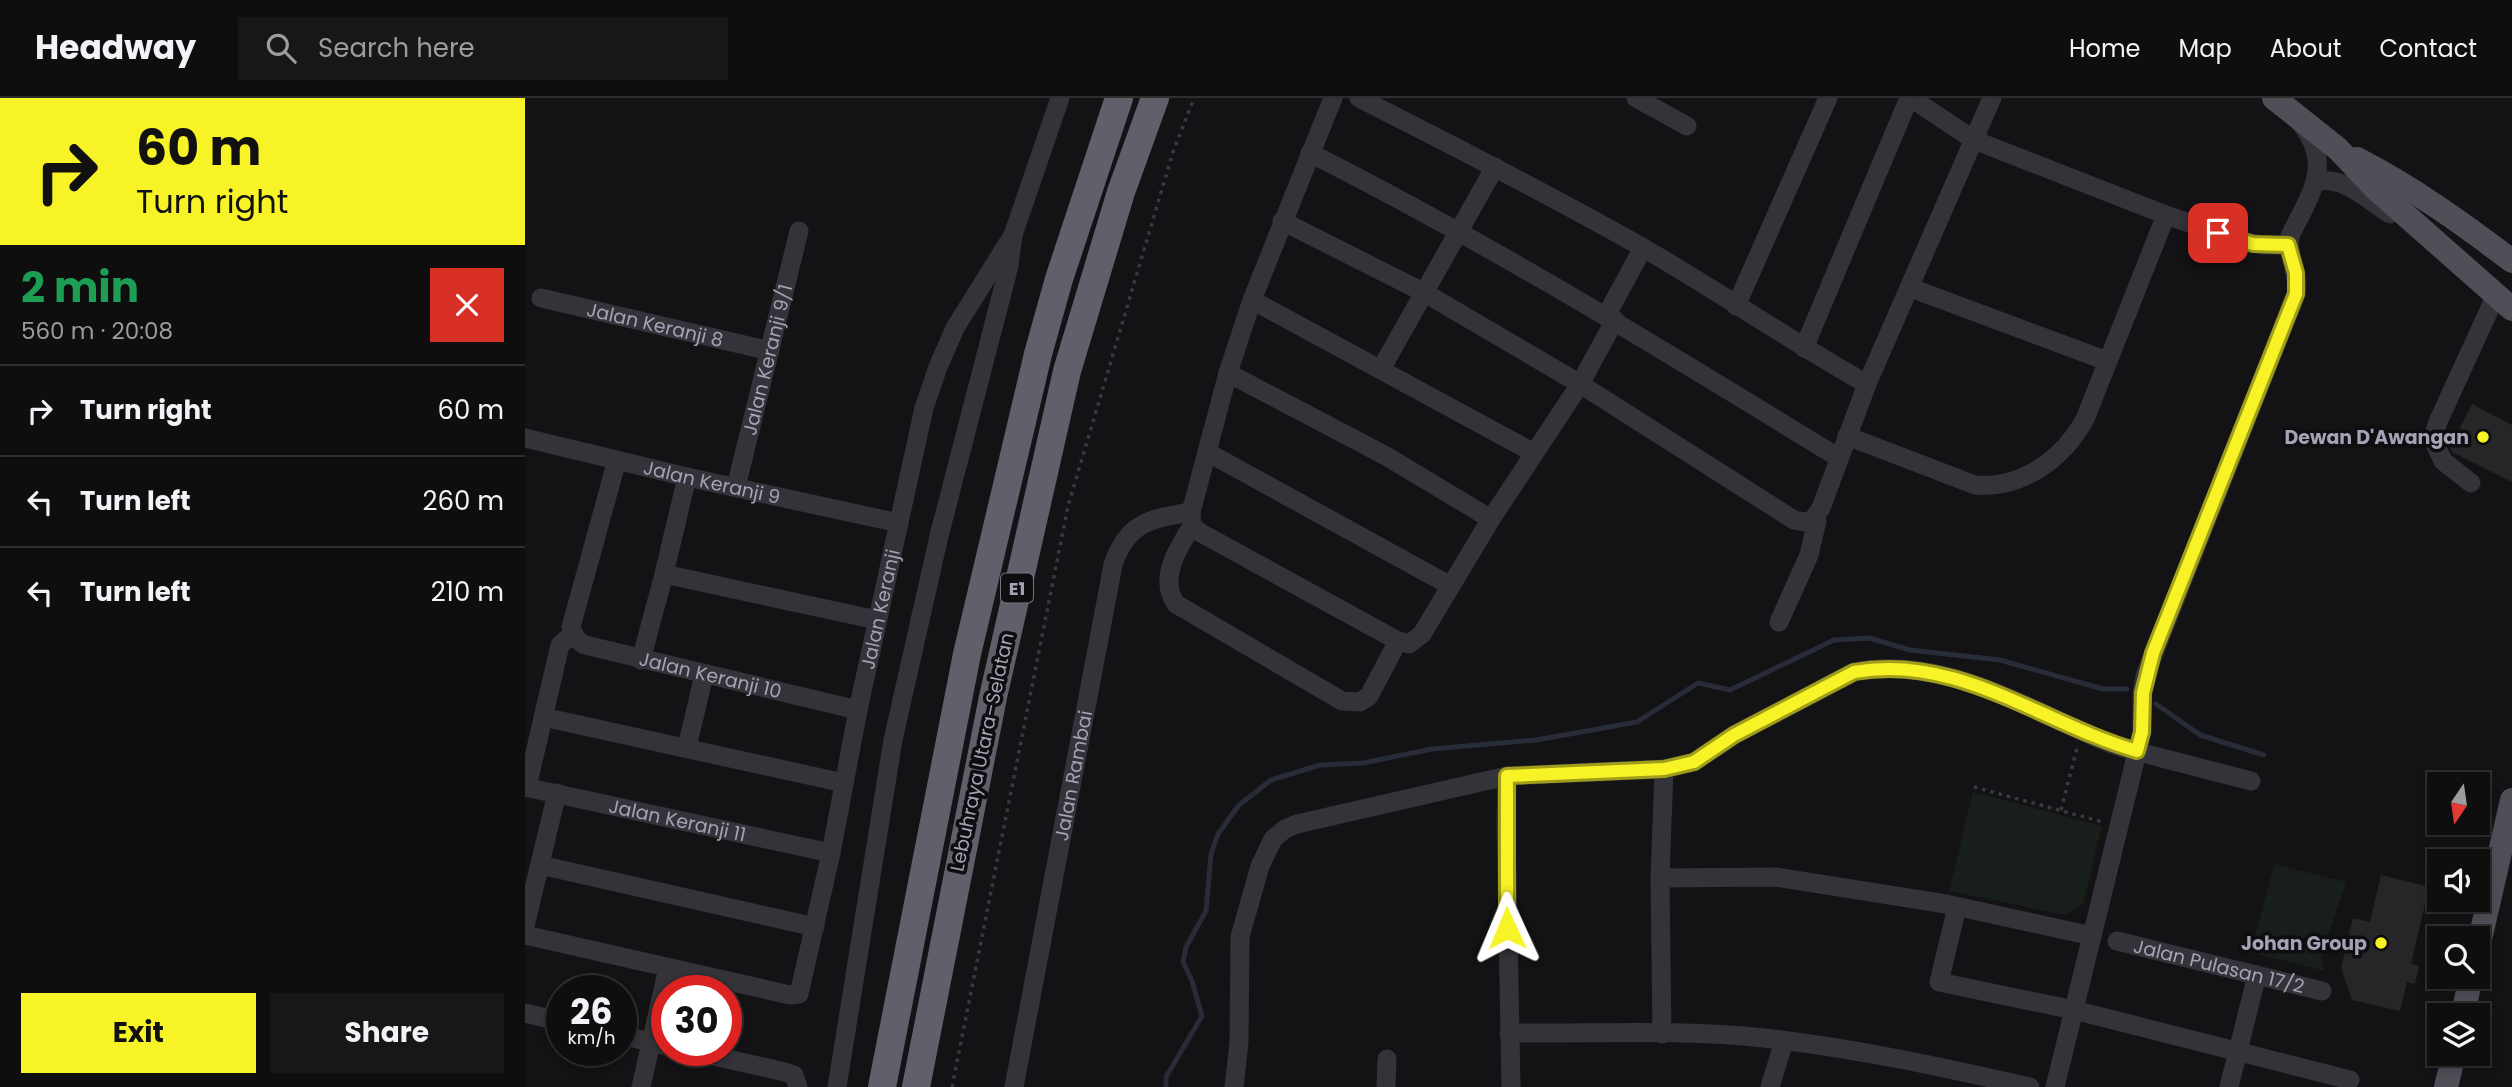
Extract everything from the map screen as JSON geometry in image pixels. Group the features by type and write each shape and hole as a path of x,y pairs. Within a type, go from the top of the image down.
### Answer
{"highway":[{"name":"Lebuhraya Utara–Selatan","path":"882,1087 967,654 1029,390 1059,279 1119,98"},
{"name":"Lebuhraya Utara–Selatan","path":"916,1087 993,697 1067,371 1121,192 1155,98"}],"main road":[{"path":"2282,104 2338,149 2376,189 2504,302"},
{"path":"2338,149 2389,175 2447,212 2512,261"},
{"path":"2483,926 2512,800"},
{"path":"2446,1087 2451,1066"}],"street":[{"path":"837,1087 893,740 939,536 1009,266 1013,235 1060,98"},
{"path":"1333,98 1282,221 1228,373 1191,519 1169,576 1171,595 1176,604 1349,703 1365,700 1401,643"},
{"path":"1359,98 1495,167 1643,248 1867,384"},
{"path":"1636,98 1687,125"},
{"path":"1736,306 1828,98"},
{"path":"1804,348 1910,98 1974,140 2166,215 2253,244 2288,245"},
{"path":"1812,521 1821,508 1867,384 1992,98"},
{"path":"2055,1087 2142,732 2143,693 2153,653 2296,294 2296,273 2288,245 2319,169 2317,151 2311,137 2282,104"},
{"path":"1310,153 1459,230 1610,318 1839,458"},
{"path":"1381,369 1495,167"},
{"path":"2316,181 2329,179 2343,184 2431,237"},
{"path":"1847,436 1975,485 2005,484 2038,470 2070,444 2085,419 2166,215"},
{"path":"1282,221 1425,293 1580,384 1794,520 1818,521 1813,544 1779,622"},
{"name":"Jalan Keranji 9/1","path":"736,487 799,231"},
{"name":"Jalan Keranji","path":"668,968 796,996 801,990 877,620 924,408 955,328 1013,235"},
{"path":"1191,519 1208,538 1401,643 1409,644 1422,634 1491,519 1580,384 1643,248"},
{"path":"1911,288 2107,361"},
{"name":"Jalan Keranji 8","path":"541,298 770,351"},
{"path":"1252,300 1534,453"},
{"path":"2471,483 2443,461 2433,439 2437,424 2504,302"},
{"path":"1228,373 1386,456 1491,519"},
{"name":"Jalan Keranji 9","path":"525,439 899,523"},
{"path":"1207,452 1449,586"},
{"path":"526,787 560,645 572,630 617,460"},
{"path":"641,660 687,477"},
{"name":"Jalan Rambai","path":"1014,1087 1114,565 1121,544 1134,528 1164,516 1191,519"},
{"path":"664,574 877,620"},
{"name":"Jalan Keranji 10","path":"572,630 579,643 585,645 858,710"},
{"path":"1234,1087 1239,1043 1240,937 1259,866 1273,839 1297,824 1507,776 1664,769 1694,762 1734,735 1854,672 1877,668 1928,673 1966,681 1997,692 2109,743 2251,781"},
{"path":"687,747 704,675"},
{"path":"543,717 844,783"},
{"path":"1662,1034 1660,878 1664,769"},
{"path":"1507,776 1511,1087"},
{"name":"Jalan Keranji 11","path":"526,787 831,853"},
{"path":"525,926 557,793"},
{"path":"540,865 815,927"},
{"path":"1660,878 1776,877 1951,905 2092,936"},
{"path":"1951,905 1938,982 2074,1010 2350,1080"},
{"path":"525,935 668,968 667,975"},
{"name":"Jalan Pulasan 17/2","path":"2117,941 2322,991"},
{"path":"2229,1087 2257,975"},
{"path":"525,1013 546,1018"},
{"path":"1509,1033 1721,1035 1784,1041 1908,1059 2030,1087"},
{"path":"1770,1087 1784,1041"},
{"path":"1386,1087 1387,1059"},
{"path":"742,1062 794,1075 798,1087"},
{"path":"641,1087 651,1063"}],"path":[{"path":"952,1087 1068,506 1173,152 1194,98"},
{"path":"2061,810 2082,731"},
{"path":"1974,787 2119,826"}],"shaded area":[{"path":"1973,792 2102,826 2083,904 2065,915 1949,891"},
{"path":"2274,864 2346,882 2321,957 2325,971 2251,952"}],"building":[{"name":"Dewan D'Awangan","path":"2472,404 2512,425 2512,482 2452,452 2450,447"},
{"name":"Johan Group","path":"2381,875 2427,886 2411,964 2419,966 2415,984 2407,982 2400,1011 2352,1000 2341,968 2353,918 2370,922"}],"waterway":[{"path":"1166,1087 1166,1077 1202,1016 1192,981 1183,962 1186,947 1206,911 1211,854 1218,834 1239,805 1271,780 1320,765 1363,763 1432,749 1536,740 1637,722 1698,683 1730,690 1834,640 1869,638 1910,650 2000,660 2103,689 2127,689"},
{"path":"2156,704 2200,735 2264,755"}],"place":[{"name":"Dewan D'Awangan","path":"2483,437"},
{"name":"Johan Group","path":"2381,943"}],"route":[{"path":"1507,928 1507,776 1664,769 1694,762 1734,735 1854,672 1877,668 1928,673 1966,681 1997,692 2109,743 2137,751 2142,732 2145,676 2298,284 2288,245 2263,246 2218,233"}]}
